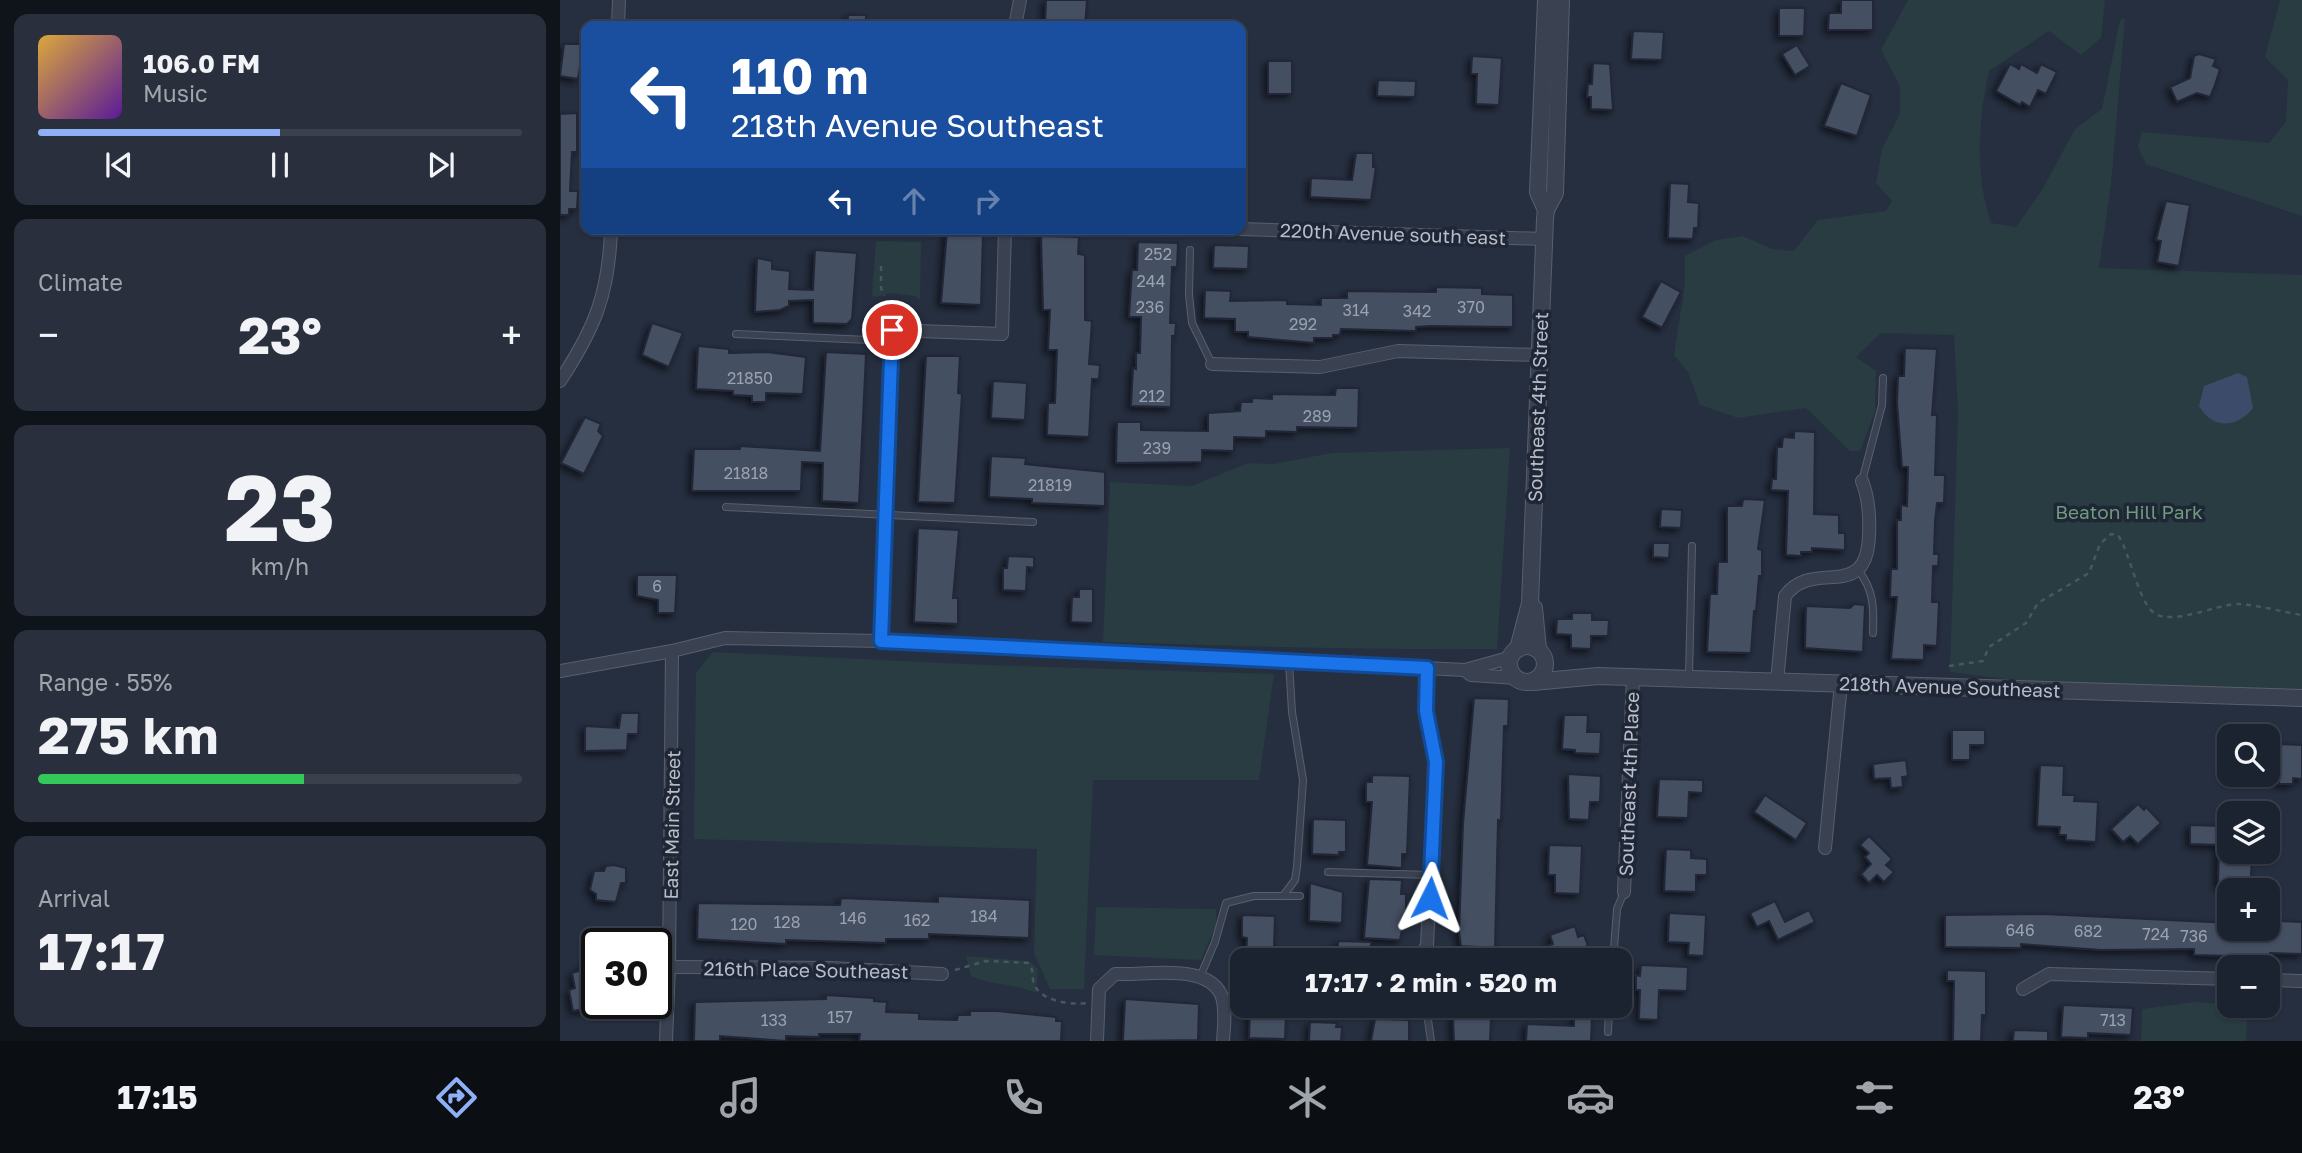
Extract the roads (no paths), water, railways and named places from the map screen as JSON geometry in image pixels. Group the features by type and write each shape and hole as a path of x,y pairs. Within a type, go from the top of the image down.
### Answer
{"street":[{"path":"618,21 619,0"},
{"path":"1017,21 1020,0"},
{"name":"Southeast 4th Street","path":"1546,0 1538,192 1546,210"},
{"name":"Southeast 4th Street","path":"1515,653 1530,603 1546,210 1555,193 1561,0"},
{"name":"220th Avenue south east","path":"1246,229 1545,239"},
{"path":"560,381 575,358 604,297 610,235"},
{"path":"881,641 892,330 1002,334 1005,235"},
{"path":"1212,364 1320,367 1398,351 1539,355"},
{"path":"1777,681 1785,596 1805,579 1844,577 1858,570 1868,554 1867,495 1862,481"},
{"name":"Southeast 4th Street","path":"1530,603 1535,608 1541,655"},
{"path":"560,671 672,651 725,638 881,641 1034,651 1289,660 1465,670 1515,653 1525,646 1541,655 1542,674 1533,682 1517,678 1471,675 1465,670"},
{"name":"East Main Street","path":"669,928 672,651"},
{"path":"1515,653 1510,666 1517,678"},
{"name":"218th Avenue Southeast","path":"1541,655 1564,669 1592,672 1598,676"},
{"path":"1426,948 1436,762 1426,711 1427,668"},
{"name":"218th Avenue Southeast","path":"1533,682 1598,676 2302,698"},
{"name":"Southeast 4th Place","path":"1624,892 1633,677"},
{"path":"1825,848 1841,684"},
{"name":"216th Place Southeast","path":"672,967 830,968 942,974"},
{"path":"1097,1041 1100,989 1106,979 1115,974 1200,977 1214,984 1222,997 1223,1041"},
{"path":"2023,989 2049,974 2217,979"},
{"path":"2280,980 2302,981"},
{"name":"East Main Street","path":"666,1041 667,1019"}],"lane":[{"path":"1190,250 1189,295 1192,323 1212,364"},
{"path":"736,334 869,341 892,330"},
{"path":"1862,481 1882,405 1883,378"},
{"path":"726,508 1033,522"},
{"path":"1689,679 1692,545"},
{"path":"1858,570 1869,584 1874,602 1873,633"},
{"path":"1283,896 1295,880 1303,780 1292,712 1289,660"},
{"path":"1328,872 1431,875"},
{"path":"1614,948 1616,909 1624,892"},
{"path":"1200,977 1215,942 1226,902 1241,897 1300,896"},
{"path":"1428,1018 1431,1041"},
{"path":"1608,1032 1609,1018"}],"water":[{"path":"2238,373 2247,377 2253,408 2240,420 2233,422 2225,424 2211,419 2199,406 2204,386"}],"park label":[{"name":"Beaton Hill Park","path":"2129,512"}]}
